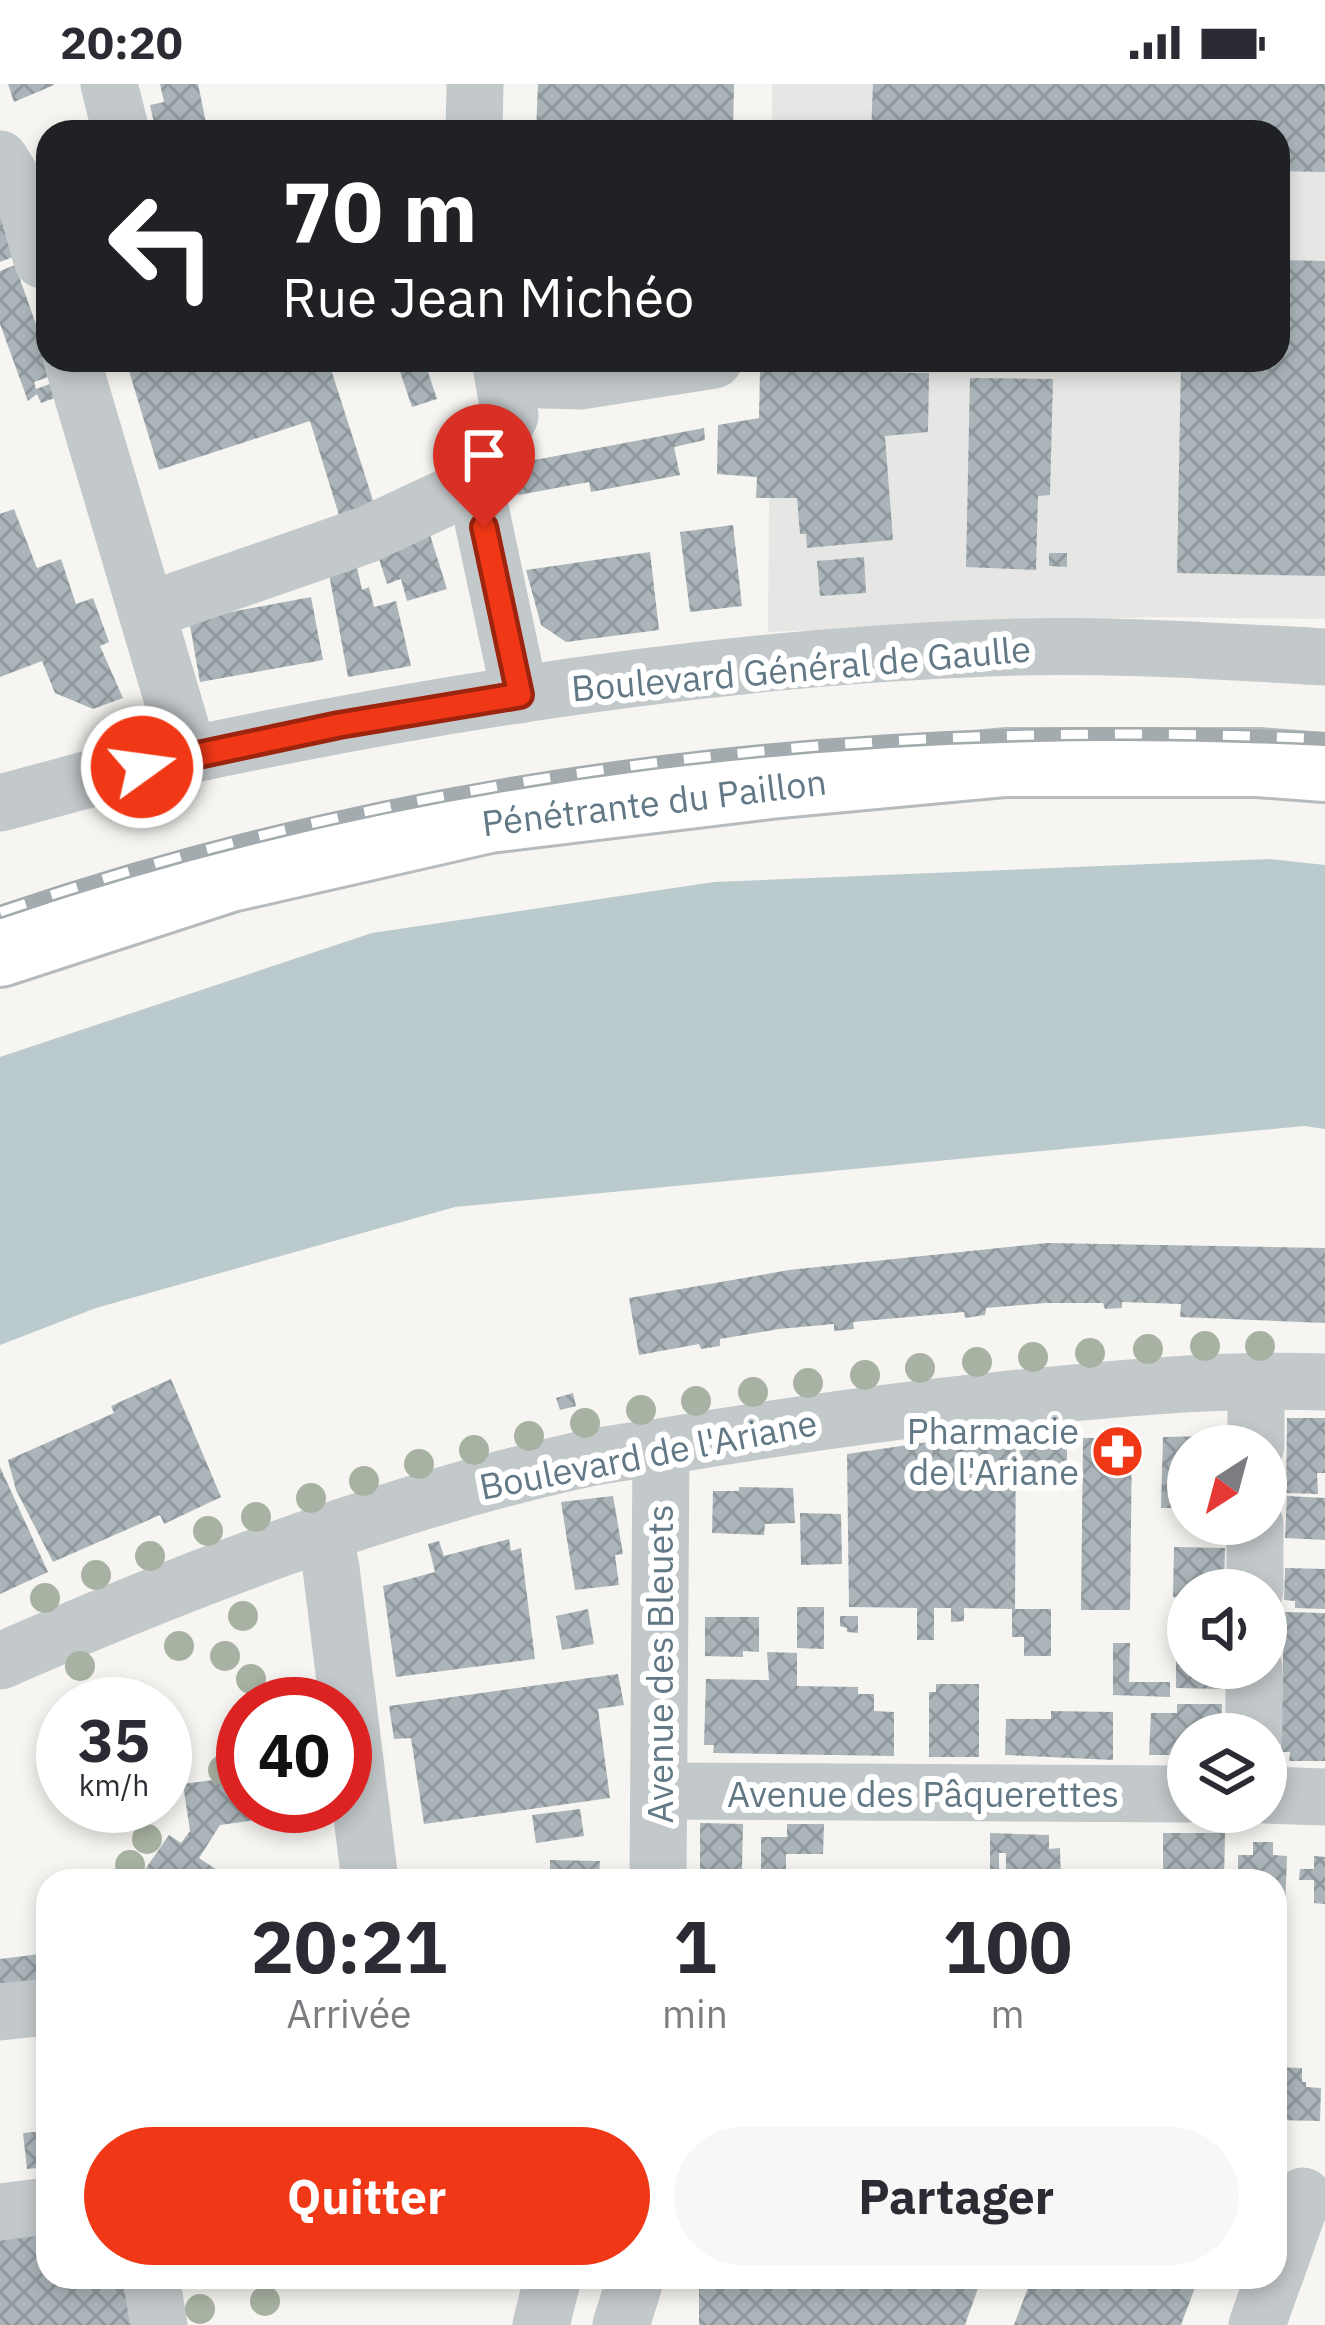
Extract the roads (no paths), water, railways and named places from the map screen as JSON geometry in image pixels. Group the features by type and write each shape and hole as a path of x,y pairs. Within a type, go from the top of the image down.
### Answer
{"main road":[{"name":"Pénétrante du Paillon","path":"0,953 230,878 489,819 1006,763 1325,767"},
{"name":"Pénétrante du Paillon","path":"0,985 246,909 494,854 772,817 1010,798 1256,798 1325,805"}],"street":[{"path":"109,84 118,120"},
{"path":"474,120 475,84"},
{"path":"0,159 25,199 36,234"},
{"path":"76,372 189,754"},
{"path":"520,695 475,484 505,385 637,372"},
{"path":"146,610 366,535 475,484"},
{"name":"Boulevard Général de Gaulle","path":"0,802 189,754 573,686 875,654 992,647 1155,648 1325,657"},
{"path":"1256,1380 1256,1425"},
{"name":"Boulevard de l'Ariane","path":"0,1661 112,1612 324,1534 556,1466 812,1420 1256,1380 1325,1382"},
{"name":"Avenue des Bleuets","path":"658,1869 661,1447"},
{"path":"324,1534 369,1869"},
{"name":"Avenue des Pâquerettes","path":"658,1791 1167,1794"},
{"path":"1287,1796 1325,1798"},
{"path":"0,2012 36,2008"},
{"path":"1287,2239 1301,2196"},
{"path":"0,2212 36,2208"},
{"path":"153,2289 159,2325"},
{"path":"541,2325 550,2289"},
{"path":"621,2325 632,2289"},
{"path":"1257,2325 1270,2289"}],"railway":[{"path":"0,912 161,862 324,821 488,788 654,763 989,736 1325,739"}],"place":[{"name":"Pharmacie de l'Ariane","path":"1118,1451"}]}
